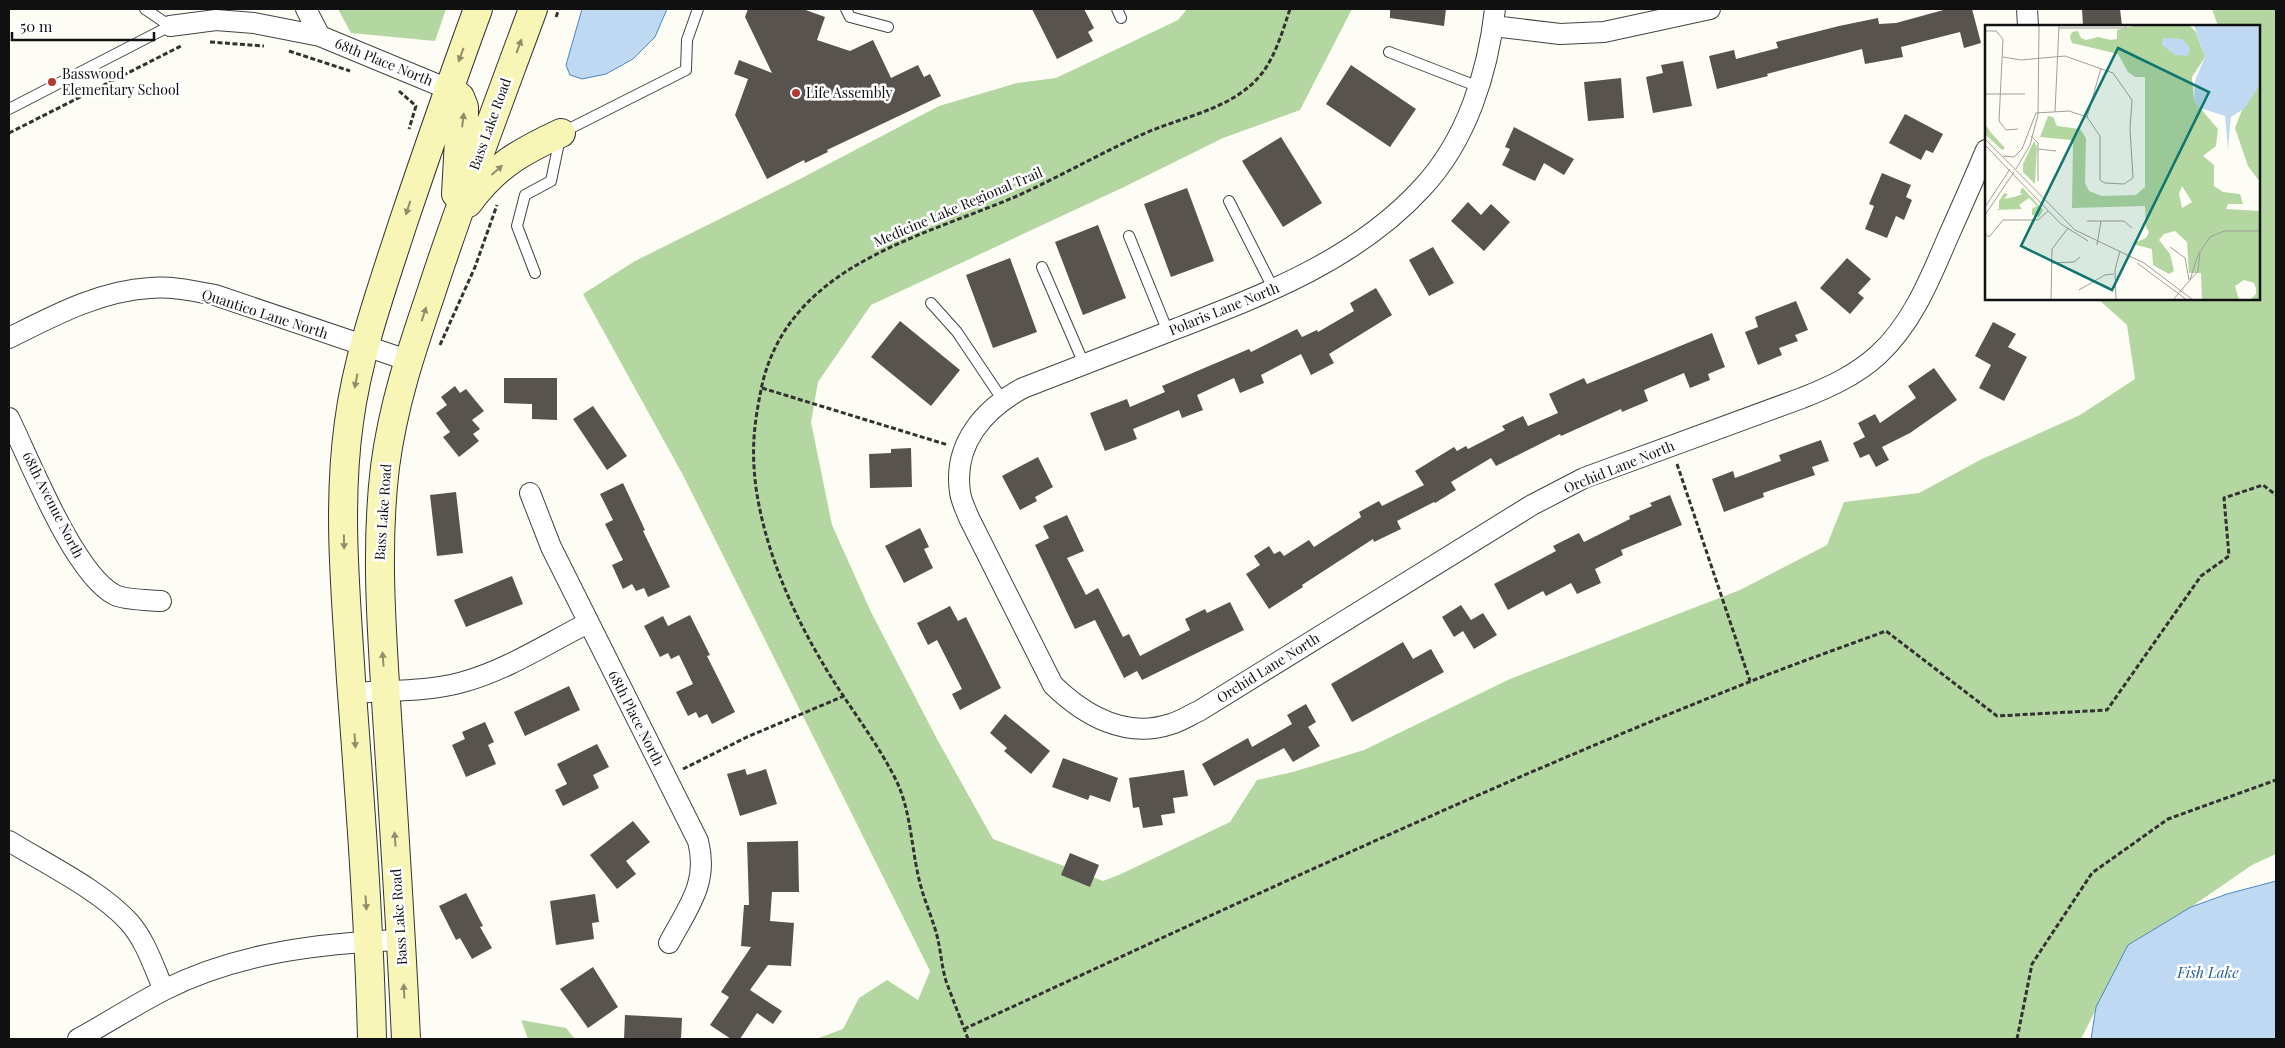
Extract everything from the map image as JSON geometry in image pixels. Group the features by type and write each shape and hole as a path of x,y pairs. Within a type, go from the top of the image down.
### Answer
{"main road":[{"path":"372,1039 368,941 344,573 343,490 349,423 358,373 387,271 448,89 478,9"},
{"name":"Bass Lake Road","path":"406,1039 379,568 380,514 392,422 407,360 454,220 533,9"},
{"path":"448,89 460,97 464,107 464,120 459,140 454,220"},
{"path":"454,220 483,182 508,161 561,133"}],"street":[{"name":"68th Place North","path":"306,9 320,36 448,89"},
{"name":"Polaris Lane North","path":"1112,724 1090,715 1072,704 1053,685 1042,667 969,518 960,492 960,469 970,436 981,418 1002,399 1023,388 1274,290 1312,271 1358,243 1395,214 1423,187 1445,157 1480,87 1494,18 1560,34 1604,32 1710,9"},
{"path":"2027,9 2028,25"},
{"path":"170,26 216,20 254,23 320,36"},
{"name":"Orchid Lane North","path":"1112,724 1138,729 1157,728 1172,724 1199,711 1532,504 1584,478 1831,387 1859,370 1879,354 1898,334 1915,308 1938,262 1985,152"},
{"name":"Quantico Lane North","path":"9,338 68,309 108,295 150,288 189,290 215,295 407,360"},
{"name":"68th Avenue North","path":"9,418 61,526 86,567 116,596 161,601"},
{"name":"68th Place North","path":"530,493 541,525 588,623 698,841 702,858 702,872 697,890 669,943"},
{"path":"352,692 444,686 464,682 503,666 588,623"},
{"path":"9,841 110,905 130,924 146,950 164,990"},
{"path":"78,1039 164,990 245,960 293,949 368,941 401,940"}],"lane":[{"path":"9,109 170,26 145,9"},
{"path":"535,273 517,226 526,195 551,181 561,133 686,70 688,40 698,9"},
{"path":"846,9 850,18 888,27"},
{"path":"1389,52 1480,87"},
{"path":"1228,200 1274,290"},
{"path":"1128,236 1168,332"},
{"path":"1042,267 1084,364"},
{"path":"931,303 957,332 1002,399"}],"path":[{"name":"Medicine Lake Regional Trail","path":"968,1039 946,979 937,937 921,886 907,808 896,781 875,743 821,661 792,604 767,539 760,512 753,456 753,429 771,353 786,327 804,306 842,275 888,247 923,231 1015,196 1141,135 1217,107 1246,90 1264,71 1280,38 1290,9"},
{"path":"9,133 190,40"},
{"path":"208,41 271,47"},
{"path":"280,48 356,73"},
{"path":"394,86 416,106"},
{"path":"439,346 475,267 500,198"},
{"path":"762,388 965,450"},
{"path":"1671,445 1750,681"},
{"path":"964,1029 1559,759 1750,681 1886,631 1997,716 2107,710 2201,576 2230,556 2224,498 2263,485 2276,496"},
{"path":"666,778 747,737 844,696"},
{"path":"2017,1039 2032,964 2092,873 2168,819 2276,780"}],"green space":[{"path":"338,9 446,9 435,41 351,33"},
{"path":"1187,9 1352,9 1300,110 1223,138 1124,187 871,305 818,382 811,422 832,525 871,612 938,741 993,839 1103,881 1121,874 1230,822 1257,780 1293,772 1364,750 1510,679 1740,590 1827,545 1844,502 1919,493 1980,460 2080,415 2135,379 2127,325 2099,300 2260,300 2260,25 2218,25 2212,9 2276,9 2276,854 2252,865 2191,907 2128,945 2081,1039 816,1039 843,1029 859,998 887,980 918,1000 930,971 684,477 583,294 635,261 800,179 939,106 1017,83 1056,78 1178,20"},
{"path":"521,1020 566,1028 575,1039 528,1039"}],"water":[{"path":"582,9 667,9 655,37 633,59 606,74 582,79 570,75 566,65"},
{"name":"Fish Lake","path":"2276,881 2276,1039 2091,1039 2096,1007 2128,945 2191,907 2227,894"}],"building":[{"name":"Life Assembly","path":"748,9 803,9 825,17 817,40 850,51 873,40 891,78 918,65 924,77 930,74 941,96 827,150 828,152 805,163 804,160 767,179 735,115 748,79 734,74 739,60 772,73 745,17"},
{"path":"1032,9 1084,9 1094,28 1088,32 1093,41 1057,59"},
{"path":"1390,9 1446,9 1444,26 1390,18"},
{"path":"1947,9 1972,9 1981,43 1964,48 1960,32 1901,47 1903,57 1865,64 1862,49 1717,89 1709,56 1734,50 1736,59 1778,48 1776,42 1839,26 1878,18 1879,24 1896,23"},
{"path":"2082,9 2120,9 2122,25 2083,25"},
{"path":"1683,61 1692,106 1653,113 1646,77 1663,73 1661,65"},
{"path":"1351,65 1416,109 1390,147 1326,104"},
{"path":"1621,78 1624,118 1588,121 1584,82"},
{"path":"1905,114 1943,134 1933,153 1926,150 1921,160 1889,143"},
{"path":"1514,127 1574,159 1564,175 1544,163 1535,181 1502,165 1510,149 1505,147"},
{"path":"1281,137 1322,203 1283,227 1242,161"},
{"path":"1882,173 1911,185 1906,197 1912,200 1904,220 1896,216 1887,238 1865,229 1874,206 1869,204"},
{"path":"1187,188 1214,261 1171,277 1144,204"},
{"path":"1468,202 1481,215 1491,204 1510,222 1484,251 1451,221"},
{"path":"1098,225 1126,298 1083,315 1055,242"},
{"path":"1433,247 1454,283 1429,296 1409,260"},
{"path":"1010,258 1037,332 993,348 966,275"},
{"path":"1847,258 1871,279 1858,293 1864,298 1850,314 1820,288"},
{"path":"1376,288 1392,315 1329,354 1334,363 1311,375 1301,354 1261,375 1264,383 1240,393 1234,378 1197,395 1203,410 1182,418 1179,410 1133,429 1137,439 1105,451 1090,413 1127,399 1130,407 1165,392 1162,386 1249,349 1251,352 1297,329 1302,337 1317,330 1318,332 1354,311 1350,303"},
{"path":"1796,301 1808,330 1795,335 1798,341 1779,348 1782,355 1758,365 1745,332 1758,327 1755,317"},
{"path":"900,321 960,370 931,406 871,357"},
{"path":"1993,322 2016,334 2008,347 2027,357 2004,401 1979,388 1991,365 1975,356"},
{"path":"1712,333 1725,367 1708,374 1710,380 1690,388 1684,373 1644,390 1648,401 1622,412 1621,409 1561,436 1560,434 1496,466 1491,458 1451,482 1456,490 1435,503 1397,521 1401,529 1374,542 1373,539 1269,609 1246,574 1260,565 1254,556 1269,546 1274,554 1280,551 1284,556 1309,540 1314,547 1361,517 1359,512 1379,501 1382,506 1424,485 1415,471 1454,447 1457,451 1466,446 1468,449 1505,430 1502,426 1523,416 1528,426 1558,413 1549,394 1584,378 1587,384"},
{"path":"1934,368 1957,400 1910,433 1882,447 1889,460 1876,467 1869,454 1860,458 1853,443 1865,437 1858,423 1875,414 1880,423 1916,398 1908,386"},
{"path":"504,378 557,378 557,420 532,419 532,404 504,403"},
{"path":"455,386 460,393 466,389 484,411 472,420 480,429 473,434 479,441 459,457 443,437 450,432 436,413 447,405 441,397"},
{"path":"593,406 627,456 607,470 573,419"},
{"path":"1821,440 1829,461 1812,467 1815,475 1763,493 1764,497 1724,512 1712,479 1733,471 1735,478 1781,461 1779,455"},
{"path":"911,448 912,487 870,488 869,454 891,453 891,449"},
{"path":"1038,457 1053,487 1035,497 1037,501 1020,510 1002,476"},
{"path":"623,483 645,530 643,531 670,587 648,597 644,588 636,591 632,584 623,589 612,565 623,560 605,524 613,520 600,494"},
{"path":"456,492 463,553 437,556 430,495"},
{"path":"1670,495 1682,525 1621,550 1623,555 1595,569 1601,583 1577,594 1571,583 1546,596 1543,591 1508,610 1494,584 1556,551 1553,546 1579,533 1584,542 1630,519 1629,516 1652,506 1650,503"},
{"path":"1067,515 1084,551 1067,558 1086,595 1098,588 1123,637 1129,634 1140,656 1190,630 1185,619 1205,609 1207,613 1230,602 1244,630 1142,680 1137,671 1124,678 1095,620 1075,629 1035,545 1049,538 1043,526"},
{"path":"920,528 929,547 924,549 933,568 904,583 885,546"},
{"path":"512,576 523,604 466,627 454,600"},
{"path":"1461,605 1471,620 1483,613 1497,635 1474,649 1463,631 1454,637 1442,617"},
{"path":"950,606 958,621 966,617 1001,688 960,710 952,694 962,689 937,640 928,645 917,623"},
{"path":"690,615 710,655 707,656 735,712 712,724 707,714 699,718 696,712 688,716 676,692 693,684 679,655 671,659 668,653 660,657 644,626 663,616 668,626"},
{"path":"1403,642 1413,659 1431,649 1444,672 1352,722 1331,684"},
{"path":"569,686 580,710 525,736 514,712"},
{"path":"1306,704 1316,722 1308,727 1320,746 1293,762 1284,748 1214,786 1202,764 1248,738 1252,747 1292,724 1287,715"},
{"path":"1005,714 1050,751 1031,774 1004,751 1007,748 990,733"},
{"path":"485,722 494,742 488,745 496,764 466,777 452,745 465,739 462,732"},
{"path":"597,744 609,767 593,775 599,788 563,806 555,790 567,784 557,764"},
{"path":"1063,758 1118,778 1110,802 1090,795 1088,800 1052,787"},
{"path":"745,769 747,775 766,769 777,804 740,816 727,774"},
{"path":"1184,770 1188,796 1173,798 1175,813 1161,815 1163,825 1143,828 1139,807 1133,808 1129,778"},
{"path":"633,821 650,842 626,861 636,874 617,889 590,855"},
{"path":"798,841 799,892 772,892 770,921 794,923 791,966 768,965 750,990 782,1011 773,1024 757,1013 740,1039 731,1039 710,1025 729,997 721,992 751,947 741,946 744,905 749,905 747,842"},
{"path":"1070,853 1099,865 1090,887 1061,875"},
{"path":"466,893 483,926 480,927 492,948 472,959 460,938 456,940 439,906"},
{"path":"595,894 599,922 592,923 594,939 556,945 550,901"},
{"path":"593,967 618,1007 588,1028 560,989"},
{"path":"625,1015 682,1018 681,1039 624,1039"}],"place":[{"name":"Basswood Elementary School","path":"52,82"},
{"name":"Life Assembly","path":"796,93"}]}
